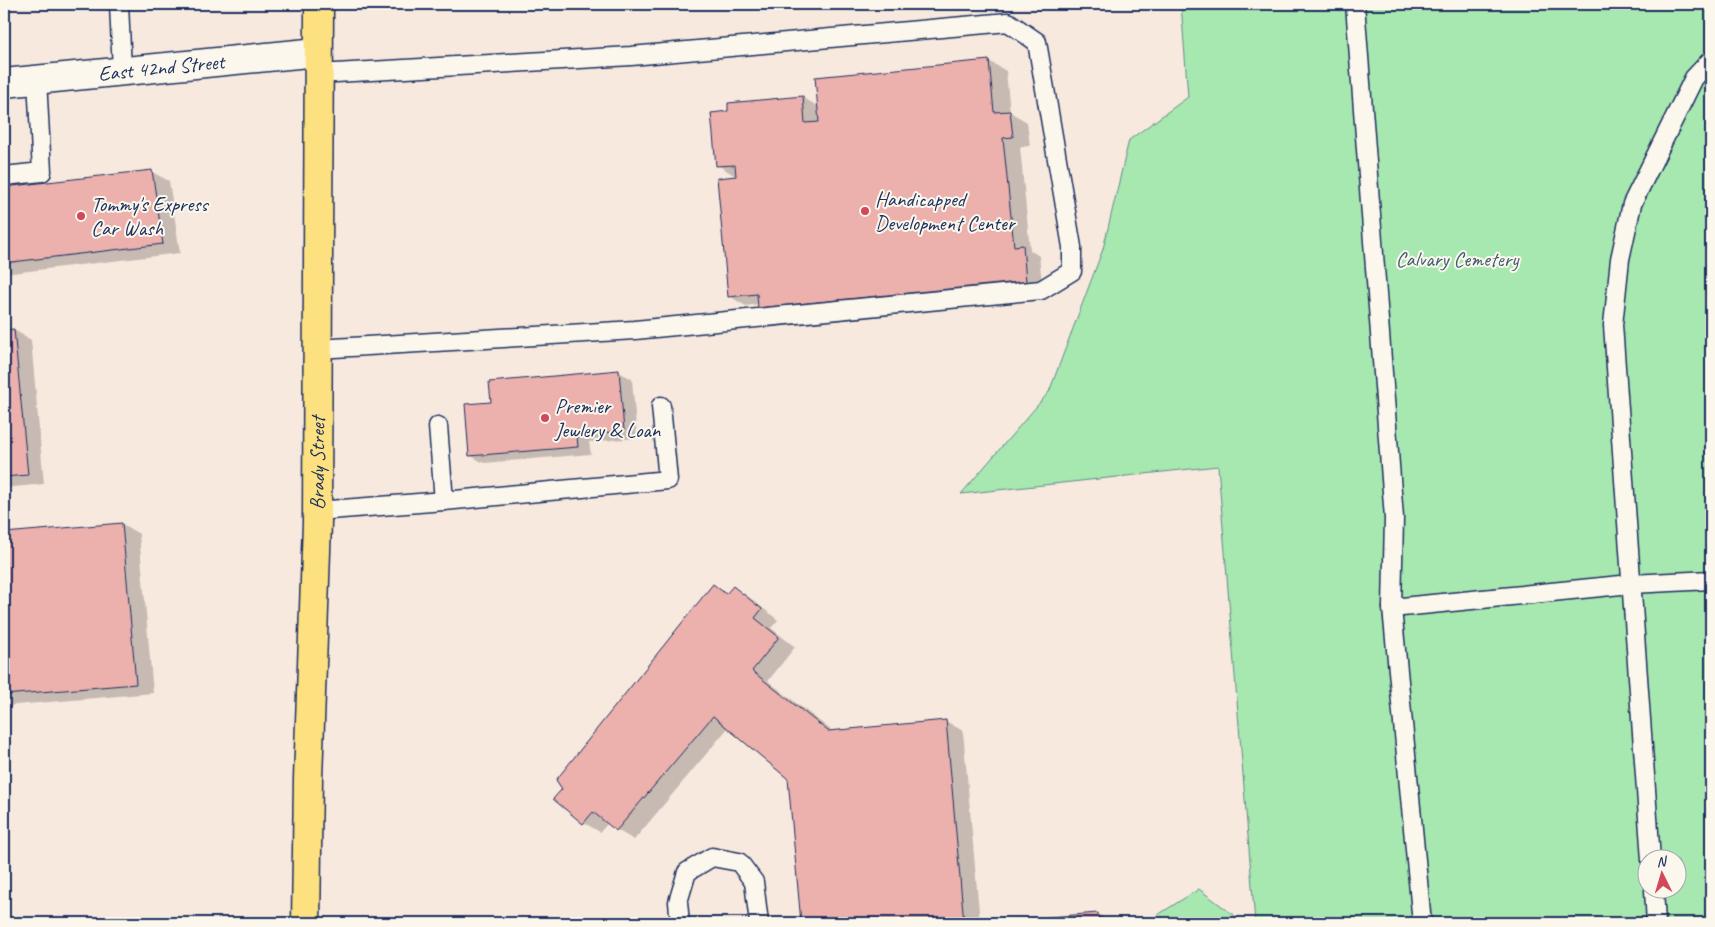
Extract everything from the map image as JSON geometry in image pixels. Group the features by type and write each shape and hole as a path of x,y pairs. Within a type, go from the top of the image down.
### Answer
{"highway":[{"name":"Brady Street","path":"306,923 308,779 317,511 319,4"}],"street":[{"name":"East 42nd Street","path":"4,83 122,71 318,63"}],"lane":[{"path":"119,4 122,71"},
{"path":"1355,4 1394,518 1392,608 1422,923"},
{"path":"317,349 636,330 1041,290 1072,271 1072,247 1037,42 1008,22 632,56 318,63"},
{"path":"1651,850 1613,325 1620,259 1632,204 1694,78 1711,60"},
{"path":"4,176 42,172 36,80"},
{"path":"317,511 668,480 661,406"},
{"path":"438,426 444,501"},
{"path":"1392,608 1631,584 1711,580"},
{"path":"680,923 678,902 687,872 712,857 739,862 754,882 759,923"},
{"path":"1655,900 1656,923"}],"green space":[{"name":"Calvary Cemetery","path":"1181,4 1711,4 1711,923 1255,923 1218,466 961,494 1049,392 1103,249 1129,140 1188,97"},
{"path":"1199,889 1243,923 1157,923 1156,916"}],"building":[{"name":"Handicapped Development Center","path":"989,60 994,112 1010,111 1013,137 1003,138 1014,246 1023,245 1026,282 758,308 757,294 728,297 717,178 736,176 735,165 716,166 711,113 728,111 728,103 803,96 805,123 819,122 815,77"},
{"name":"Tommy's Express Car Wash","path":"152,170 163,244 4,263 4,187"},
{"path":"14,329 28,475 4,477 4,330"},
{"name":"Premier Jewlery & Loan","path":"619,370 624,431 577,435 578,447 469,456 465,404 491,402 489,382"},
{"path":"122,523 136,684 4,695 4,533"},
{"path":"713,584 726,594 733,586 762,609 755,618 779,637 752,671 828,731 946,720 964,923 801,923 788,779 713,716 616,831 593,812 583,824 553,799 562,789 556,780"},
{"path":"1098,913 1099,923 976,923"}],"place":[{"name":"Handicapped Development Center","path":"865,211"},
{"name":"Tommy's Express Car Wash","path":"81,216"},
{"name":"Premier Jewlery & Loan","path":"545,418"}]}
